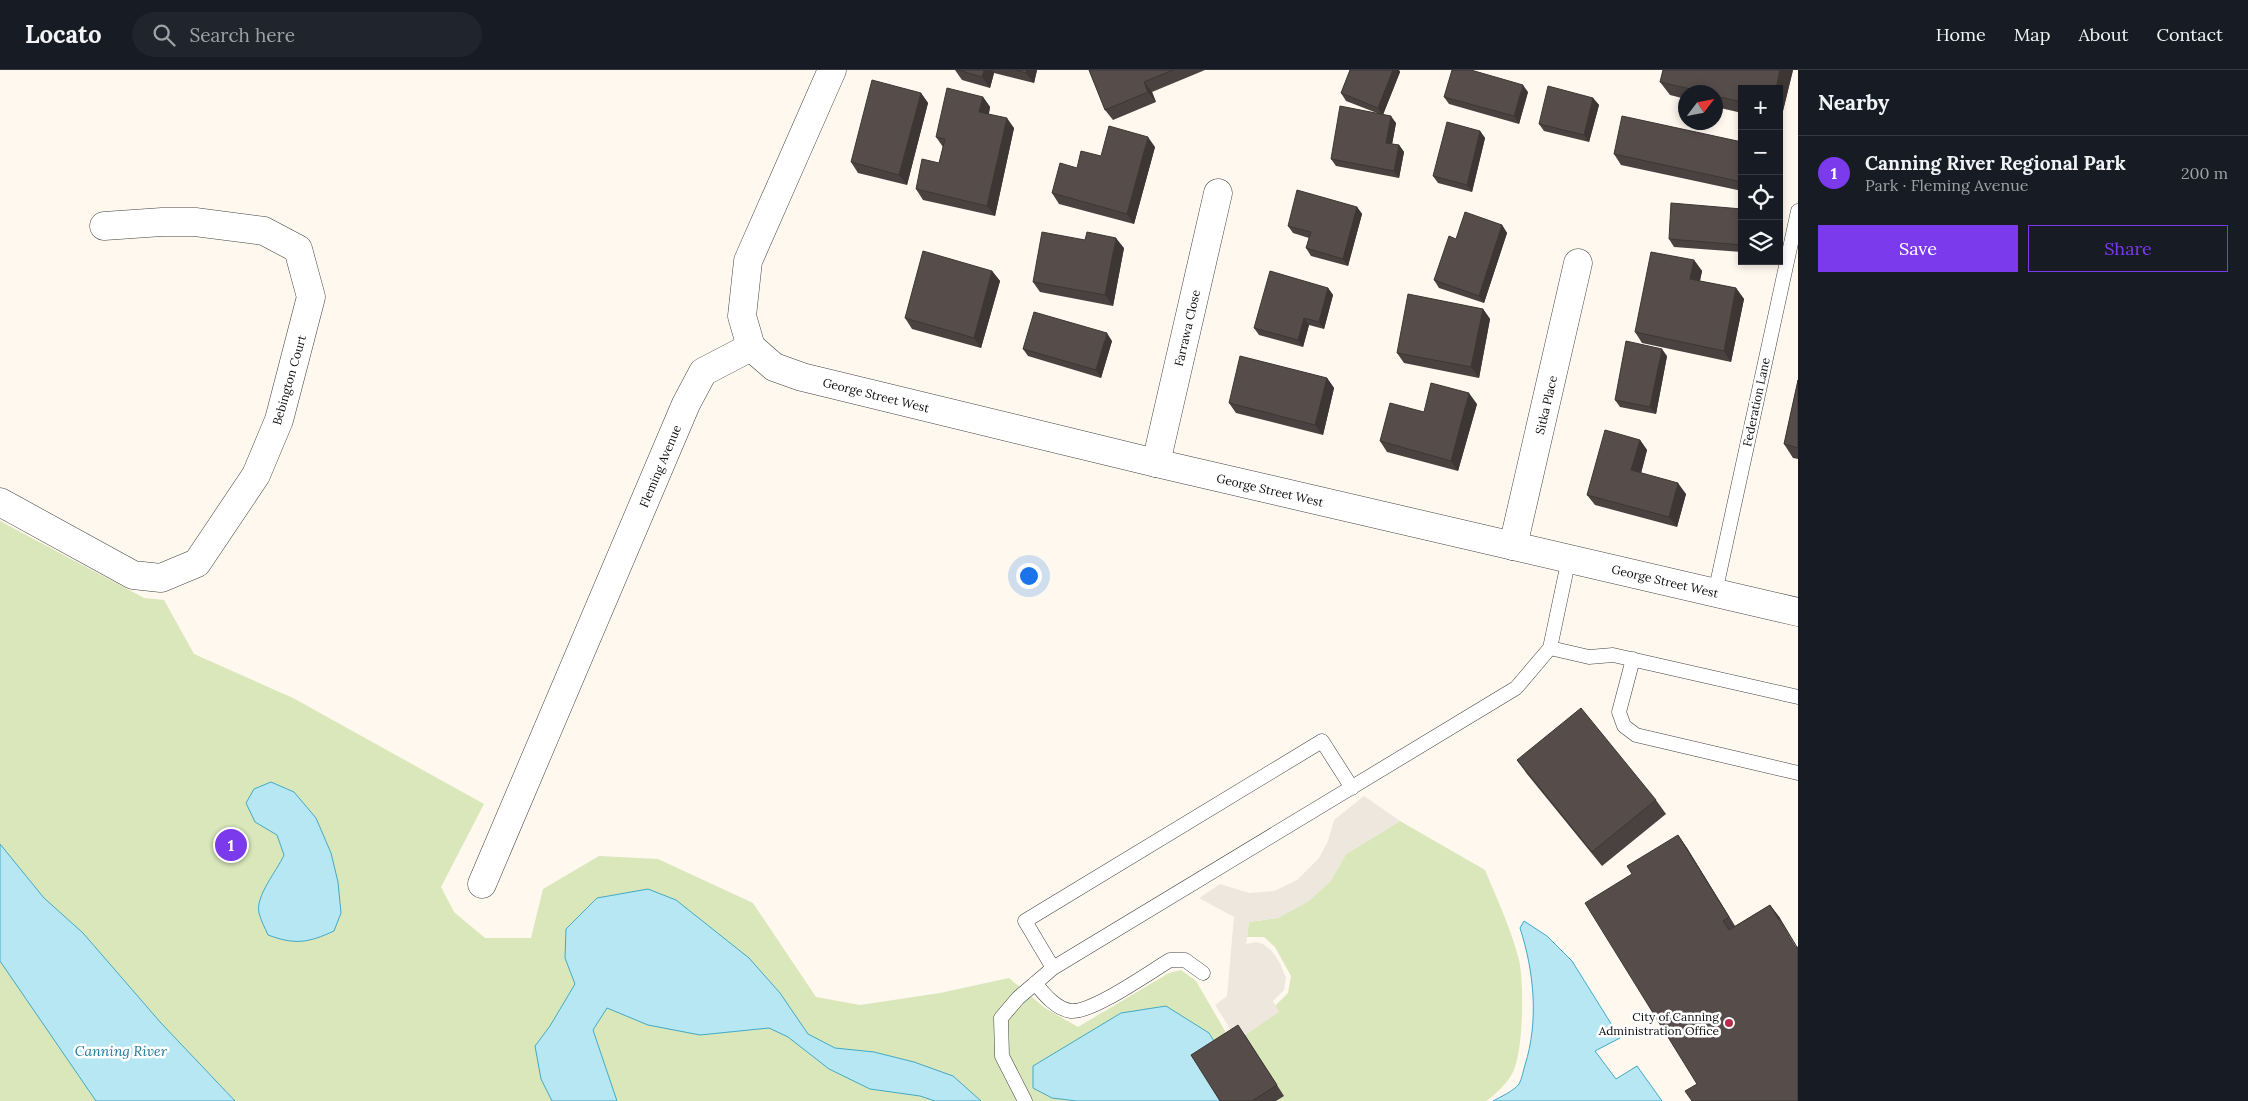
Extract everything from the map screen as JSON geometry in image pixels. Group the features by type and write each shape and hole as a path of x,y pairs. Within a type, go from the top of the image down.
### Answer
{"street":[{"path":"751,347 742,316 748,261 832,70"},
{"name":"Farrawa Close","path":"1156,463 1218,193"},
{"name":"Bebington Court","path":"0,502 133,575 161,578 197,563 256,475 279,420 311,297 298,249 264,231 195,222 104,226"},
{"name":"Sitka Place","path":"1513,546 1578,263"},
{"name":"George Street West","path":"751,347 774,366 802,377 1156,463 1798,612"},
{"name":"Fleming Avenue","path":"482,884 686,404 703,372 751,347"}],"lane":[{"name":"Federation Lane","path":"1715,593 1798,211"},
{"path":"1025,1101 1002,1056 1001,1018 1018,998 1053,968 1516,688 1550,648 1569,558"},
{"path":"1550,648 1588,657 1613,655 1798,697"},
{"path":"1633,659 1619,712 1624,726 1636,735 1798,773"},
{"path":"1053,968 1025,921 1322,741 1352,788"},
{"path":"1035,983 1051,1001 1071,1011 1093,1006 1170,960 1184,960 1203,974"}],"green space":[{"path":"0,521 144,598 164,600 194,654 293,698 484,804 441,887 454,912 485,938 531,938 543,889 599,856 658,859 753,903 816,997 860,1005 940,993 1009,978 1045,1008 1078,1027 1169,973 1181,970 1196,981 1225,1031 1221,1046 1256,1101 0,1101"},
{"path":"1400,821 1485,870 1504,914 1521,970 1521,1035 1516,1064 1512,1074 1500,1089 1486,1101 1276,1101 1245,1035 1278,1012 1275,1006 1288,993 1291,976 1275,947 1264,937 1247,937 1249,922 1278,918 1330,882 1346,854"}],"shaded area":[{"path":"1364,796 1400,821 1346,854 1330,882 1308,902 1278,918 1249,922 1246,944 1256,942 1263,944 1271,950 1280,963 1286,978 1284,990 1273,1001 1279,1012 1245,1035 1284,1096 1276,1101 1215,1005 1227,996 1234,917 1199,898 1220,884 1249,893 1274,891 1297,880 1319,858 1328,841 1334,820"}],"water":[{"path":"271,782 294,792 316,818 331,853 338,882 341,913 334,931 317,938 294,941 268,935 259,913 260,899 263,891 284,855 277,835 255,822 246,803 254,789"},
{"name":"Canning River","path":"0,844 44,898 83,933 161,1023 235,1101 96,1101 0,961"},
{"path":"648,889 676,900 749,958 780,993 808,1034 835,1048 874,1052 914,1062 953,1076 981,1101 935,1101 920,1096 870,1089 829,1069 788,1037 769,1028 700,1035 648,1025 607,1008 593,1030 617,1101 552,1101 541,1079 535,1046 550,1026 575,984 565,958 566,929 597,898"},
{"path":"1524,921 1547,936 1572,961 1620,1038 1595,1051 1616,1079 1637,1066 1662,1101 1493,1101 1519,1084 1532,1031 1533,996 1529,961 1520,928"},
{"path":"1166,1006 1209,1033 1251,1101 1077,1101 1052,1098 1033,1088 1033,1066 1121,1013"}],"building":[{"path":"958,70 984,70 982,77"},
{"path":"1015,70 1027,70 1026,73"},
{"path":"1089,70 1173,70 1144,82 1148,92 1105,110"},
{"path":"1350,70 1393,70 1378,108 1341,93"},
{"path":"1452,70 1471,70 1523,85 1514,116 1444,97"},
{"path":"1663,70 1780,70 1777,85 1738,85 1738,101 1723,98 1723,85 1678,86 1660,82"},
{"path":"872,80 921,93 899,175 851,162"},
{"path":"1548,86 1593,98 1584,135 1539,124"},
{"path":"947,88 983,97 979,112 1007,118 987,206 916,189 922,159 939,163 945,139 936,137"},
{"path":"1340,106 1391,116 1386,143 1399,145 1394,171 1331,159"},
{"path":"1622,116 1678,128 1678,130 1687,130 1738,141 1738,181 1614,154"},
{"path":"1447,122 1480,131 1467,185 1433,176"},
{"path":"1109,126 1148,137 1127,214 1052,193 1060,163 1077,168 1081,151 1101,156"},
{"path":"1297,190 1357,207 1343,259 1306,248 1311,232 1288,226"},
{"path":"1671,203 1738,209 1738,245 1669,239"},
{"path":"1465,212 1502,225 1479,296 1434,280 1449,236 1456,239"},
{"path":"1042,232 1085,240 1087,232 1116,238 1105,295 1033,282"},
{"path":"923,251 992,271 974,338 905,318"},
{"path":"1651,252 1694,260 1690,279 1736,288 1724,351 1635,332"},
{"path":"1270,271 1328,288 1319,322 1304,318 1298,340 1254,328"},
{"path":"1408,294 1483,309 1471,367 1397,353"},
{"path":"1034,312 1107,333 1096,370 1023,349"},
{"path":"1626,341 1662,349 1650,407 1615,400"},
{"path":"1240,356 1327,378 1315,425 1229,403"},
{"path":"1798,380 1798,448 1784,444"},
{"path":"1431,383 1469,393 1451,461 1380,441 1390,403 1424,412"},
{"path":"1605,430 1640,440 1631,470 1678,483 1669,517 1587,495"},
{"path":"1581,708 1656,800 1592,852 1517,760"},
{"name":"City of Canning Administration Office","path":"1678,835 1729,917 1723,921 1729,930 1770,905 1796,948 1798,947 1798,1101 1692,1101 1685,1091 1697,1084 1585,903 1632,874 1627,866"},
{"path":"1238,1025 1277,1085 1252,1101 1220,1101 1191,1055"}],"place":[{"name":"Canning River Regional Park","path":"231,845"},
{"name":"City of Canning Administration Office","path":"1729,1023"}]}
